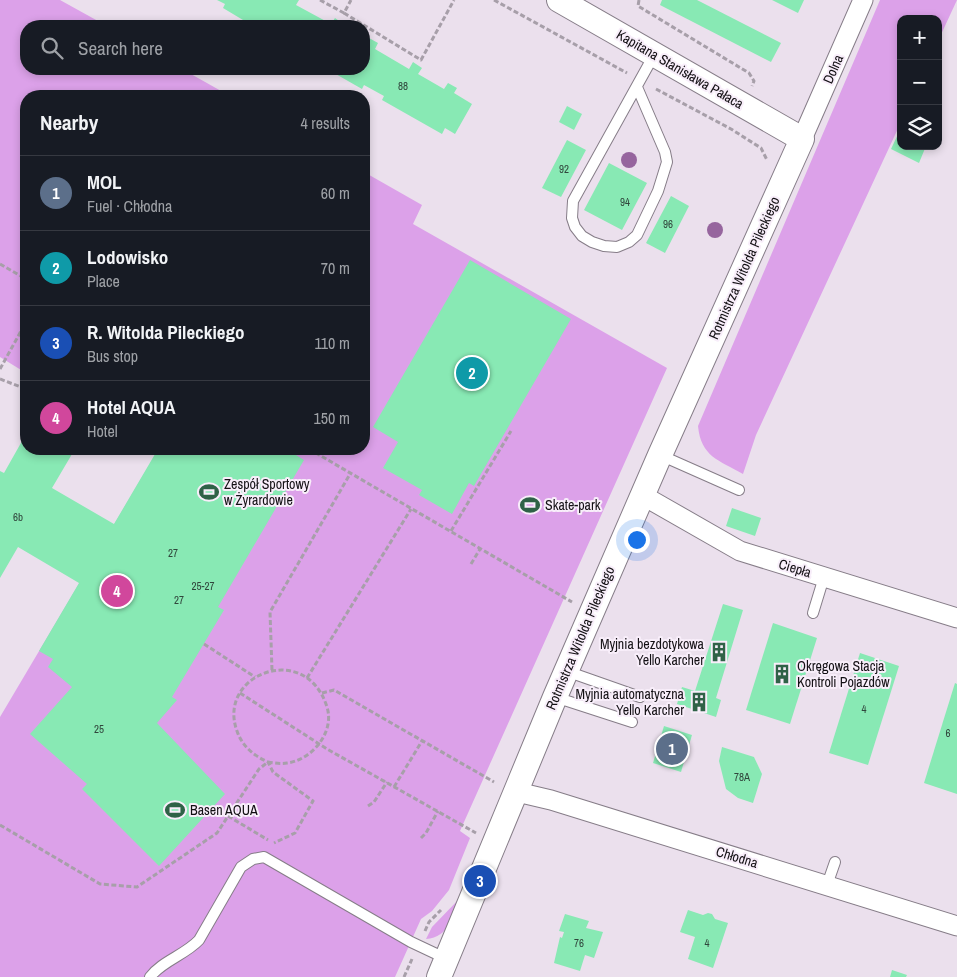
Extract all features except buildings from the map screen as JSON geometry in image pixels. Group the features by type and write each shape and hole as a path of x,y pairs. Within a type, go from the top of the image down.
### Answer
{"street":[{"name":"Kapitana Stanisława Pałaca","path":"559,0 586,6 654,55 802,138"},
{"name":"Dolna","path":"802,138 863,0"},
{"name":"Rotmistrza Witolda Pileckiego","path":"444,968 566,671 642,495 802,138"},
{"name":"Ciepła","path":"642,495 740,551 957,618"},
{"name":"Chłodna","path":"517,792 551,800 957,926"}],"lane":[{"path":"638,83 665,152 667,166 658,191 636,235 629,242 619,246 608,247 592,242 579,233 572,220 572,206 576,196 638,83 654,55"},
{"path":"660,455 739,490"},
{"path":"813,613 824,577"},
{"path":"566,671 640,697"},
{"path":"555,697 632,722"},
{"path":"150,977 154,971 191,949 199,940 241,867 252,859 264,857 411,942 444,968"},
{"path":"827,885 835,862"}],"path":[{"path":"320,0 355,20"},
{"path":"344,13 351,0"},
{"path":"370,29 421,60 454,0"},
{"path":"494,0 638,83 731,129"},
{"path":"1,266 20,276"},
{"path":"0,368 20,333"},
{"path":"0,379 20,387"},
{"path":"451,531 511,431"},
{"path":"320,455 451,531 480,550 564,597"},
{"path":"272,670 270,612 350,474"},
{"path":"307,678 410,509"},
{"path":"471,564 480,550"},
{"path":"204,644 256,677"},
{"path":"272,670 293,671 312,681 322,693 328,710 326,729 320,743 304,758 287,764 268,762 256,757 240,740 234,724 234,707 240,693 249,681 256,677 272,670"},
{"path":"322,693 334,690 484,776"},
{"path":"240,693 394,787 481,836"},
{"path":"394,787 422,741"},
{"path":"0,825 100,884 137,887 217,834 259,769 268,762"},
{"path":"228,816 274,844 295,833 313,802 273,772 268,762"},
{"path":"368,806 374,802 387,782"},
{"path":"421,838 426,833 438,811"}],"shaded area":[{"path":"0,0 60,0 96,20 20,20 20,75 193,75 219,90 20,90 20,369 0,357"},
{"path":"880,0 957,0 942,32 942,15 897,15 897,131 756,435 743,474 719,461 707,451 703,445 698,426"},
{"path":"370,175 422,205 413,224 667,368 460,831 470,838 449,890 432,911 421,919 395,977 0,977 0,717 155,455 370,455"},
{"path":"461,897 445,930 434,937 426,939 432,927"}],"place":[{"name":"Lodowisko","path":"472,373"},
{"name":"Zespół Sportowy w Żyrardowie","path":"209,492"},
{"name":"Skate-park","path":"530,505"},
{"name":"Hotel AQUA","path":"117,591"},
{"name":"Myjnia bezdotykowa Yello Karcher","path":"719,652"},
{"name":"Okręgowa Stacja Kontroli Pojazdów","path":"782,674"},
{"name":"Myjnia automatyczna Yello Karcher","path":"699,702"},
{"name":"MOL","path":"672,749"},
{"name":"Basen AQUA","path":"175,810"},
{"name":"R. Witolda Pileckiego","path":"480,881"}]}
